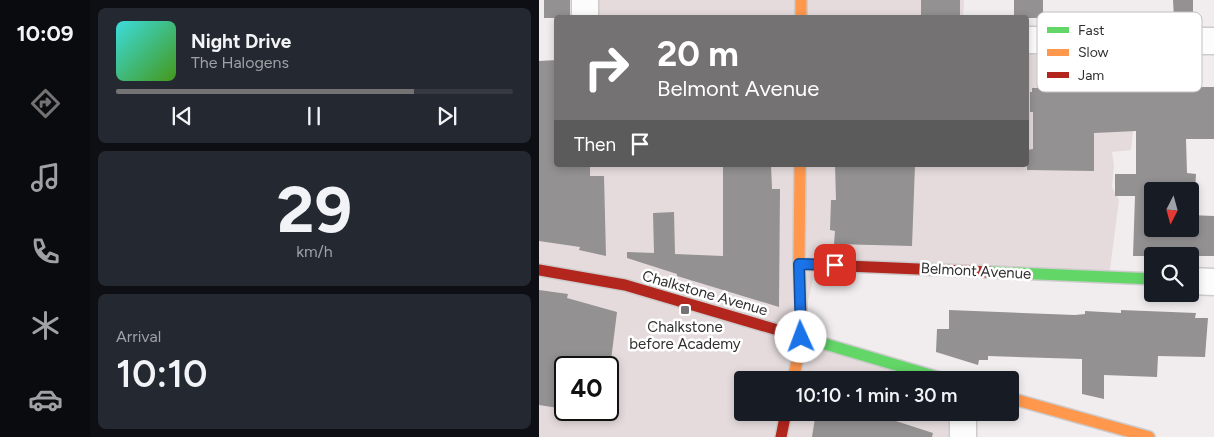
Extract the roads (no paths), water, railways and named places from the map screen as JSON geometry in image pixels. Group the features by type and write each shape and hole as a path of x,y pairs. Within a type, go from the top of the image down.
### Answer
{"street":[{"path":"585,0 585,15"},
{"path":"801,0 801,15"},
{"path":"795,371 801,337 799,264 800,167"},
{"name":"Belmont Avenue","path":"799,264 1144,279"},
{"name":"Chalkstone Avenue","path":"539,270 625,285 916,371"},
{"path":"1199,281 1214,282"},
{"path":"1019,401 1149,437"},
{"path":"781,437 784,421"},
{"path":"963,421 963,437"}],"place":[{"name":"Chalkstone before Academy","path":"685,310"}]}
